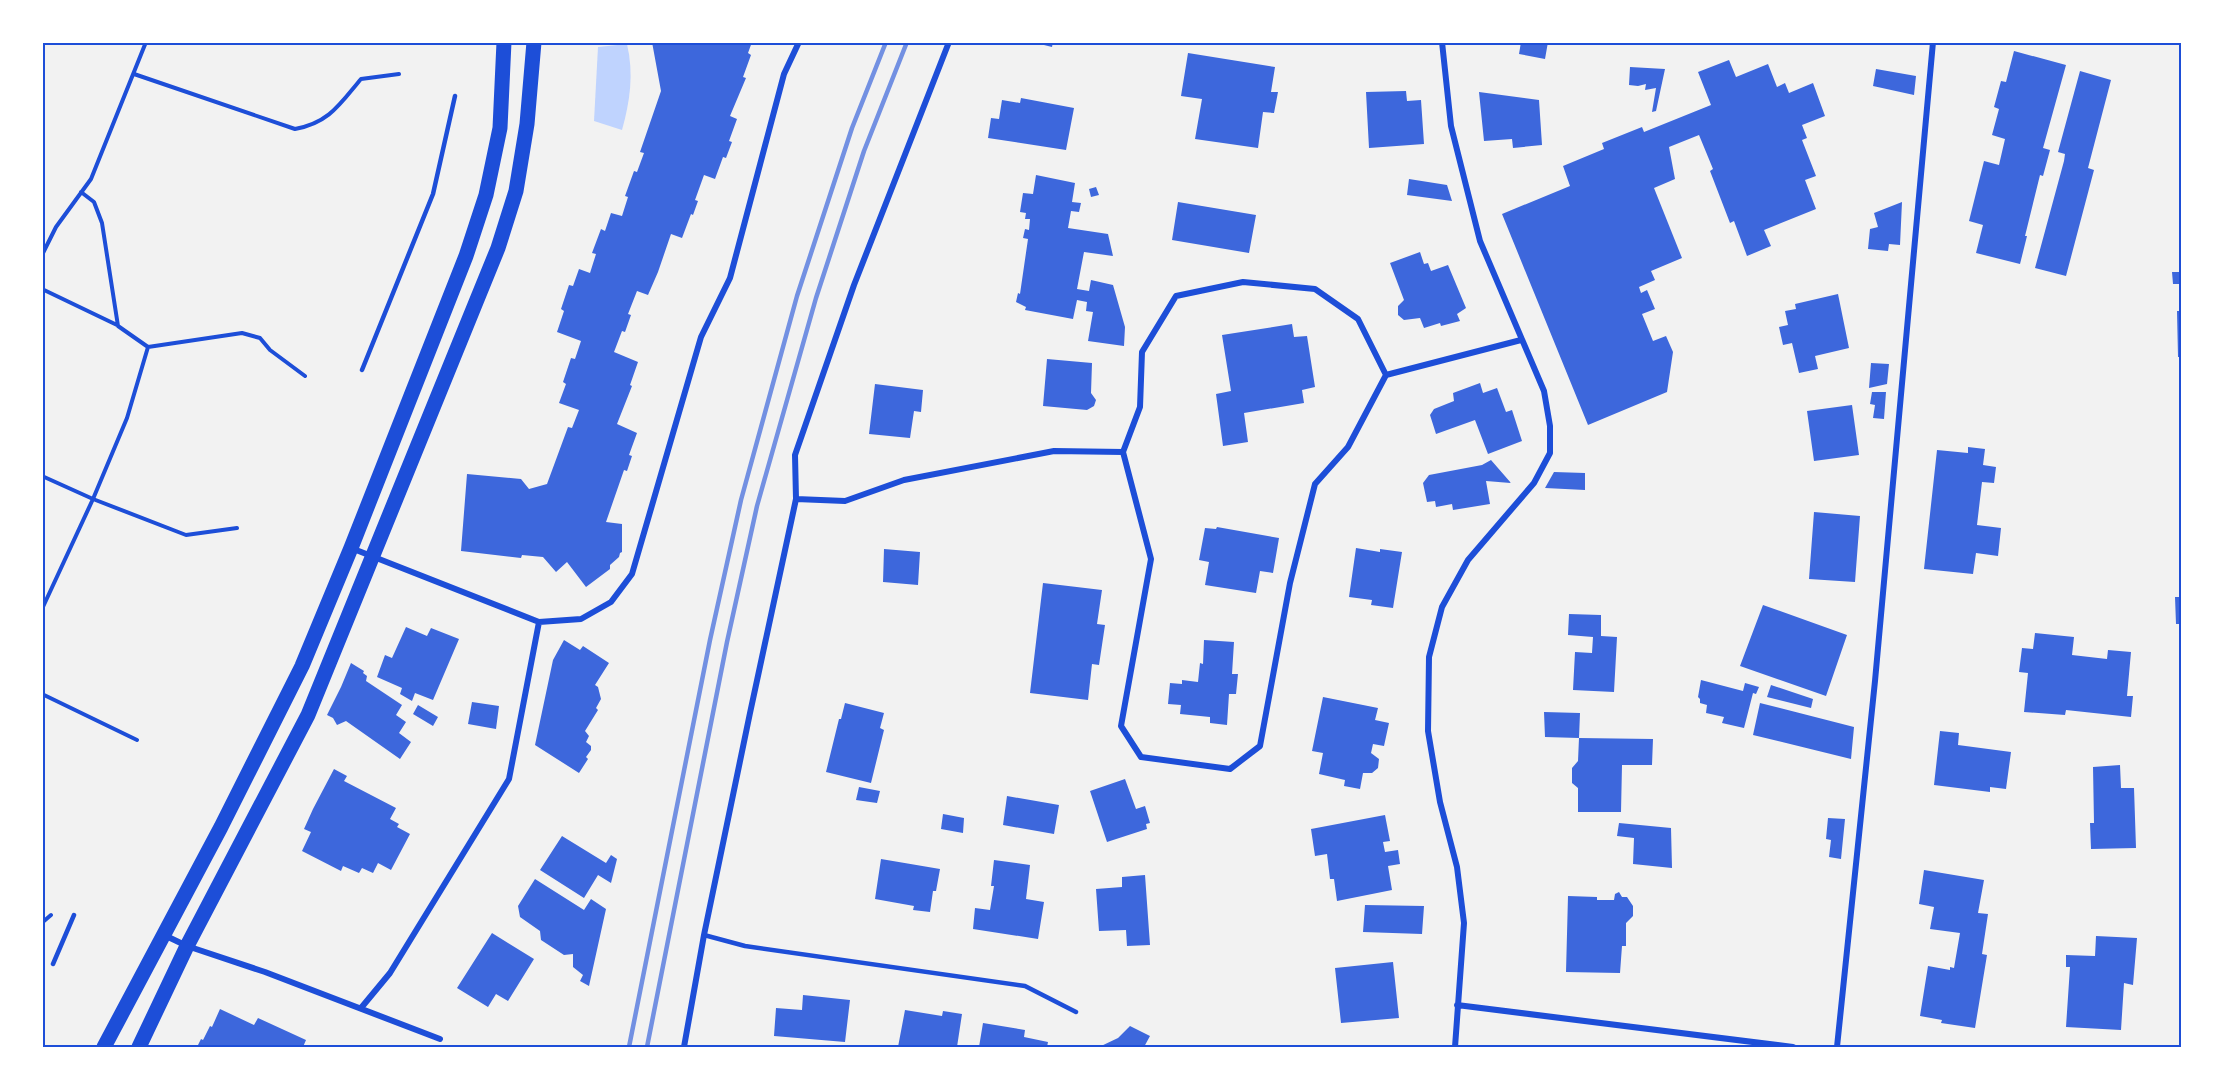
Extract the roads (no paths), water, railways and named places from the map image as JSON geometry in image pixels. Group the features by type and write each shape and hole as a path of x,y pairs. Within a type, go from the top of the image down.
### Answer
{"main road":[{"path":"104,1047 221,827 302,666 351,548 466,256 486,195 500,128 504,42"},
{"path":"139,1047 187,946 308,715 374,557 502,236 516,191 527,124 534,42"}],"street":[{"path":"351,548 539,622 580,620 611,602 632,574 701,337 729,278 784,74 799,42"},
{"path":"684,1047 704,935 796,500 795,455 854,285 949,42"},
{"path":"1442,42 1451,126 1480,241 1544,391 1550,426 1550,453 1534,483 1468,560 1442,607 1429,657 1428,731 1440,802 1457,867 1464,923 1455,1047"},
{"path":"1837,1047 1875,681 1933,42"},
{"path":"1386,375 1358,319 1315,289 1243,282 1176,296 1142,352 1140,407 1123,452 1151,559 1121,726 1141,757 1230,770 1260,746 1290,583 1315,484 1347,447 1386,375 1521,340"},
{"path":"796,500 845,501 904,480 1054,451 1123,452"},
{"path":"361,1008 390,972 509,778 539,622"},
{"path":"163,935 187,946 266,972 441,1039"},
{"path":"1458,1005 1793,1047"}],"lane":[{"path":"362,370 433,194 455,96"},
{"path":"52,964 74,915"},
{"path":"704,935 745,946 1025,986 1076,1012"}],"water":[{"path":"627,44 630,87 622,130 594,121 598,47"}],"railway":[{"path":"629,1047 710,640 741,500 797,296 852,128 886,42"},
{"path":"647,1047 727,642 757,506 816,298 864,151 907,42"}]}
